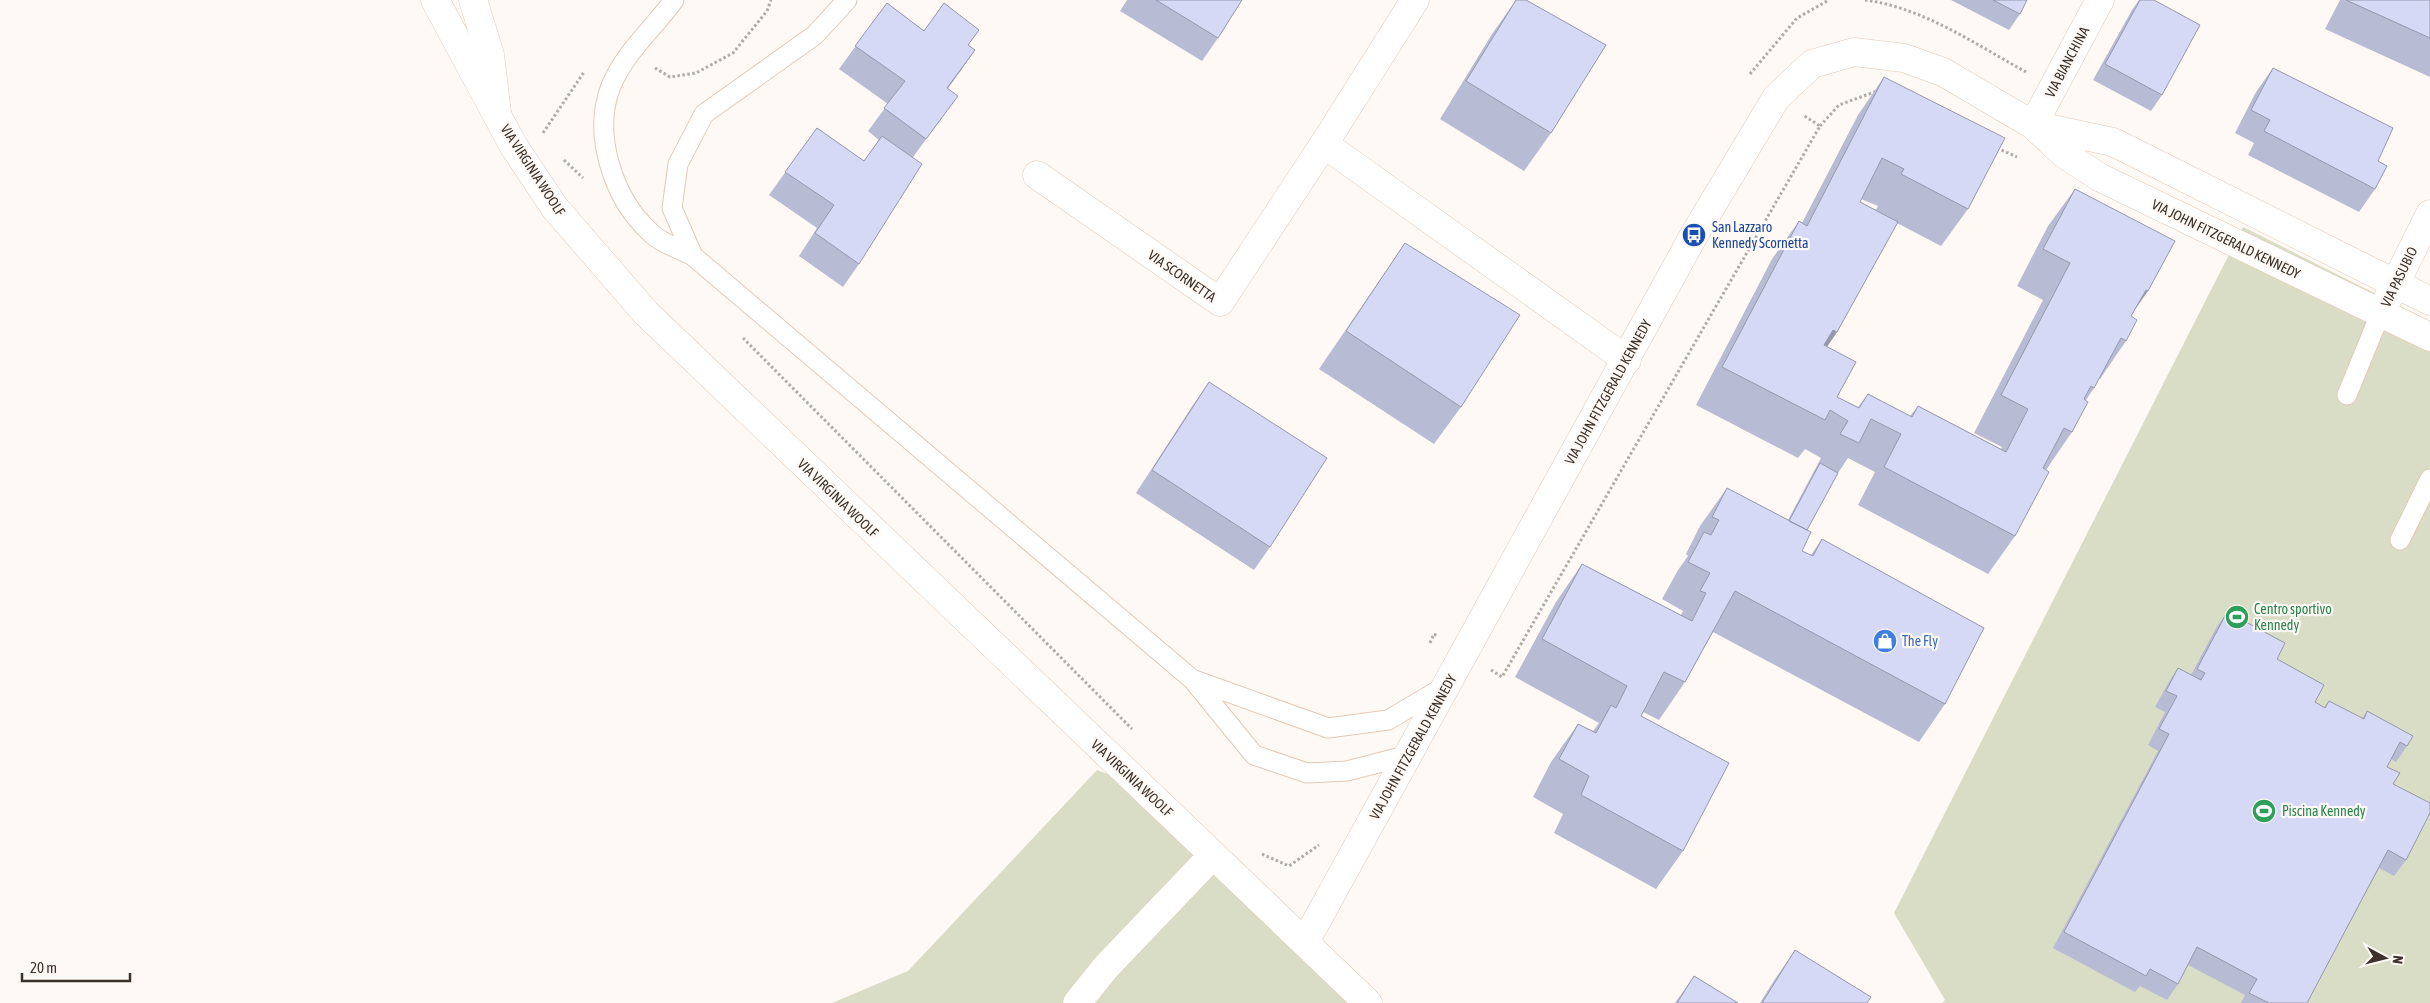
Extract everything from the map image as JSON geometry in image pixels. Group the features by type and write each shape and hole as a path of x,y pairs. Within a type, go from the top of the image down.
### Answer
{"street":[{"name":"VIA VIRGINIA WOOLF","path":"435,0 514,145 555,208 646,313 1368,1003"},
{"name":"VIA VIRGINIA WOOLF","path":"473,0 490,55 497,113"},
{"name":"VIA SCORNETTA","path":"1037,176 1220,302 1324,144 1414,0"},
{"name":"VIA BIANCHINA","path":"2033,125 2100,0"},
{"name":"VIA JOHN FITZGERALD KENNEDY","path":"1305,942 1694,235 1776,98 1812,64 1854,52 1904,58 1943,72 2033,125 2064,154 2099,177 2236,245 2381,312 2430,337"},
{"name":"VIA JOHN FITZGERALD KENNEDY","path":"2033,125 2113,142 2430,301"},
{"path":"1324,144 1626,360"},
{"name":"VIA PASUBIO","path":"2381,312 2430,214"},
{"path":"1077,1003 1106,967 1213,855"}],"lane":[{"path":"674,0 629,53 611,86 603,128 612,178 650,233 693,256 1193,680 1254,755 1307,773 1347,772 1409,754"},
{"path":"693,256 672,208 678,164 704,114 815,35 847,0"},
{"path":"2347,395 2381,312"},
{"path":"2400,540 2430,479"},
{"path":"1193,680 1328,728 1388,720 1447,684"}],"path":[{"path":"562,157 590,185"},
{"path":"737,333 1137,734"}],"green space":[{"name":"Centro sportivo Kennedy","path":"2243,227 2430,321 2430,1003 1942,1003 1945,1000 1894,913"},
{"path":"1097,770 1158,793 1377,1003 832,1003 908,971"}],"building":[{"path":"1156,0 1242,0 1218,38"},
{"path":"1516,0 1526,0 1606,45 1551,133 1466,81"},
{"path":"1993,0 2027,0 2020,14"},
{"path":"2140,0 2154,0 2200,25 2162,95 2105,64"},
{"path":"2346,0 2430,0 2430,38"},
{"path":"887,3 924,31 944,3 979,30 968,45 975,50 947,88 958,96 926,139 884,108 905,81 855,46"},
{"path":"2273,68 2393,128 2378,161 2387,166 2375,189 2264,131 2270,120 2251,110"},
{"path":"1884,77 2005,138 1968,209 1901,174 1904,169 1882,158 1860,202 1898,222 1837,332 1833,330 1824,345 1856,362 1837,397 1859,408 1868,394 1912,417 1918,406 2006,452 2028,409 2001,395 2070,263 2043,249 2075,189 2175,241 2148,291 2146,290 2131,316 2137,320 2126,341 2121,338 2094,388 2091,386 2084,399 2088,402 2072,432 2064,428 2043,468 2049,472 2015,536 1884,467 1901,434 1871,419 1859,443 1840,434 1848,421 1830,410 1825,420 1722,367 1799,221 1807,226"},
{"path":"817,128 864,161 882,136 922,164 859,264 815,233 834,205 785,172"},
{"path":"1405,243 1520,315 1461,407 1346,331"},
{"path":"1209,382 1327,458 1270,547 1152,470"},
{"path":"1820,463 1838,473 1807,530 1789,521"},
{"path":"1727,488 1811,532 1802,551 1813,556 1822,539 1984,628 1945,704 1735,591 1685,682 1664,672 1641,716 1729,763 1683,851 1581,795 1589,776 1559,759 1578,724 1596,733 1611,705 1616,708 1627,686 1542,639 1582,564 1692,621 1706,593 1700,591 1710,573 1688,562 1704,532 1711,535 1719,520 1712,517"},
{"name":"Piscina Kennedy","path":"2227,612 2285,643 2277,659 2324,685 2315,702 2325,708 2329,701 2364,719 2367,711 2413,736 2407,746 2400,742 2387,767 2400,773 2393,784 2430,803 2430,813 2406,860 2388,850 2307,1003 2269,1003 2249,993 2257,979 2197,947 2178,984 2150,969 2146,976 2064,932 2169,734 2159,729 2177,696 2166,691 2178,668 2201,680 2205,673 2197,669"},
{"path":"1795,950 1871,997 1867,1003 1762,1003"},
{"path":"1694,976 1738,1003 1677,1003"}],"place":[{"name":"San Lazzaro Kennedy Scornetta","path":"1694,235"},
{"name":"Centro sportivo Kennedy","path":"2237,617"},
{"name":"The Fly","path":"1885,641"},
{"name":"Piscina Kennedy","path":"2264,811"}]}
